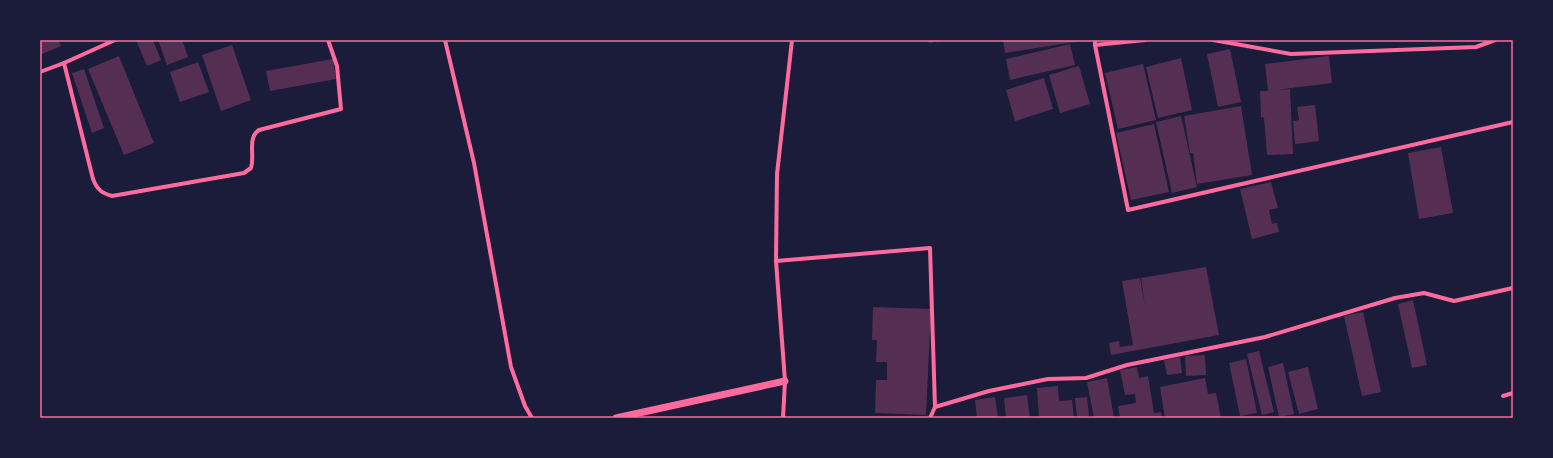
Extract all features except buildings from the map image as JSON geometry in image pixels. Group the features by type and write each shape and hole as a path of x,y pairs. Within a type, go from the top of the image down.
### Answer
{"street":[{"path":"40,72 115,40"},
{"path":"64,63 93,179 97,189 104,194 112,196 244,172 252,168 252,138 254,133 259,130 341,109 337,66 328,40"},
{"path":"445,40 474,163 511,367 525,406 532,418"},
{"path":"783,418 785,381 776,262 777,174 792,40"},
{"path":"1095,40 1128,210 1513,122"},
{"path":"1095,45 1145,40"},
{"path":"1213,40 1291,54 1476,47 1495,40"},
{"path":"776,262 930,248 935,407 930,418"},
{"path":"935,407 1004,388 1048,379 1086,378 1126,365 1265,337 1395,298 1424,293 1454,301 1513,288"},
{"path":"616,418 785,381"},
{"path":"1503,396 1513,393"}]}
